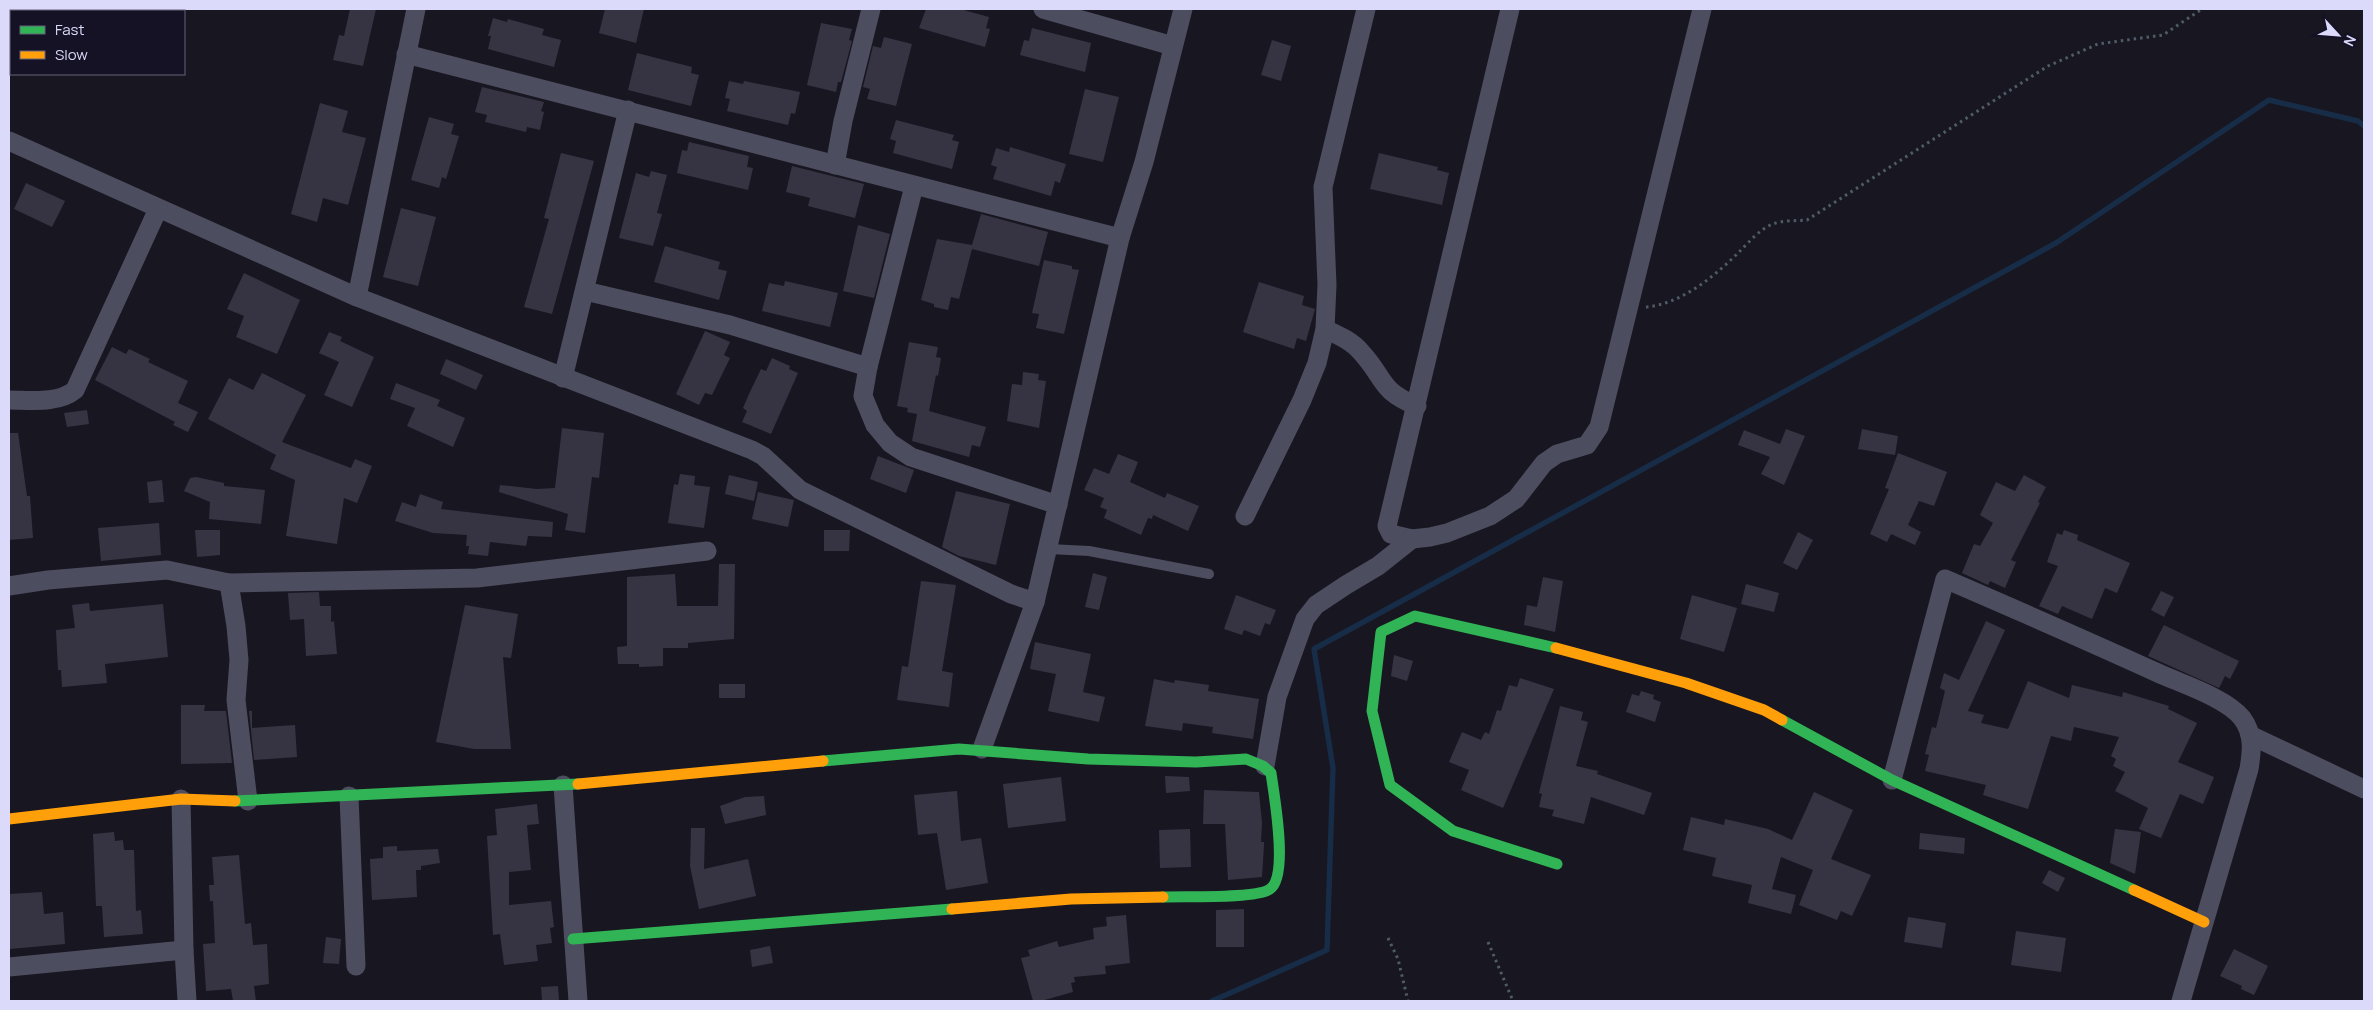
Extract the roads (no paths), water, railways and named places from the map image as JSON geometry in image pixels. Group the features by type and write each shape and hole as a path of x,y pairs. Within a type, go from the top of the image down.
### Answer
{"street":[{"path":"357,297 416,9"},
{"path":"834,166 843,121 871,9"},
{"path":"1043,9 1173,46"},
{"path":"982,749 1035,602 1049,549 1120,238 1144,162 1183,9"},
{"path":"1246,516 1302,400 1317,363 1324,329 1327,285 1323,187 1366,9"},
{"path":"1510,9 1387,526 1391,534 1412,539 1447,534 1490,516 1516,499 1544,463 1557,454 1587,446 1599,427 1702,9"},
{"path":"406,54 628,110 834,166 1120,238"},
{"path":"563,378 628,110"},
{"path":"9,140 158,210 357,297 752,450 763,456 800,490 1011,594 1035,602"},
{"path":"914,186 868,367 863,396 875,425 890,443 911,457 1058,505"},
{"path":"9,400 59,398 69,395 75,390 158,210"},
{"path":"585,291 730,325 868,367"},
{"path":"1324,329 1340,336 1360,350 1384,386 1397,398 1417,406"},
{"path":"1265,766 1277,697 1304,619 1316,605 1346,584 1378,566 1412,539"},
{"path":"9,586 48,580 167,570 229,582 477,578 707,552"},
{"path":"1892,780 1945,579 2231,708 2242,718 2250,735 2251,753 2248,769 2180,1001"},
{"path":"229,582 239,660 236,700 243,772 248,801"},
{"path":"1557,864 1453,831 1390,785 1372,711 1381,632 1415,616 1520,638 1686,683 1764,710 1892,780 2204,922"},
{"path":"2250,735 2364,789"},
{"path":"9,819 180,799 248,801 563,785 928,750 982,749 1051,757 1201,762 1249,758 1265,766 1271,773 1279,879 1272,889 1261,894 1072,899 573,939"},
{"path":"563,785 578,1001"},
{"path":"348,796 356,966"},
{"path":"180,799 187,1001"},
{"path":"9,967 184,950"}],"lane":[{"path":"1049,549 1089,551 1209,574"}],"waterway":[{"path":"1212,1001 1327,950 1333,768 1314,649 2056,243 2269,100 2358,121 2364,126"}]}
